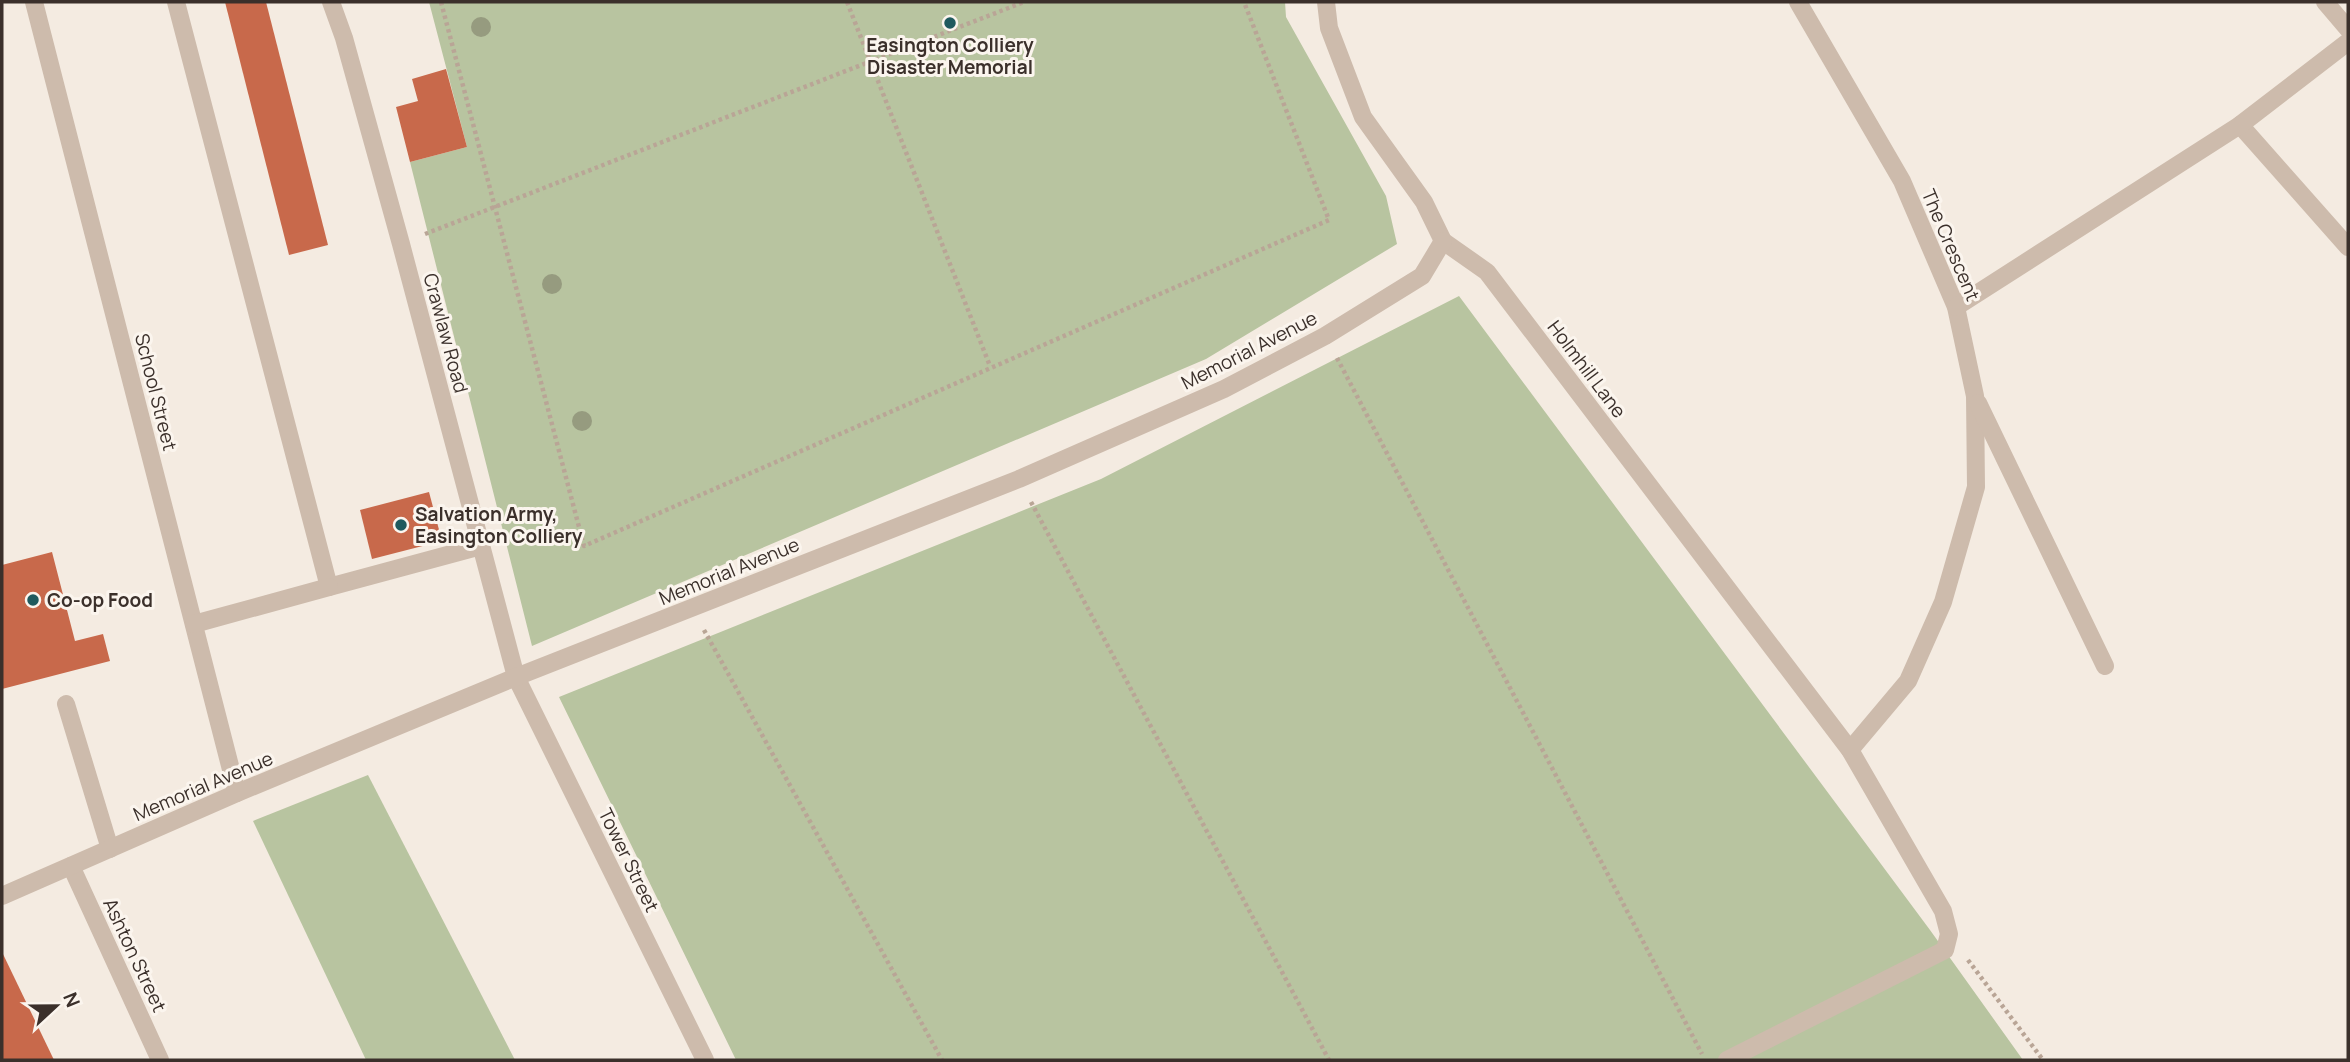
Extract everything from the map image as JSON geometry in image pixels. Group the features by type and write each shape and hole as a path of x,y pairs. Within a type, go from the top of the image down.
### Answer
{"street":[{"name":"School Street","path":"34,2 237,793"},
{"path":"176,2 329,587"},
{"name":"Crawlaw Road","path":"331,2 344,38 401,244 516,677"},
{"name":"Holmhill Lane","path":"1326,2 1329,28 1363,117 1424,202 1443,241 1487,272 1850,750 1943,911 1949,934"},
{"name":"The Crescent","path":"1798,2 1902,181 1956,307 1975,396 1976,486 1942,601 1908,681 1850,750"},
{"path":"2325,2 2348,29"},
{"path":"1956,307 2240,125 2348,41"},
{"path":"2240,125 2348,247"},
{"name":"Memorial Avenue","path":"2,896 237,793 516,677 1019,479 1224,389 1325,336 1422,276 1443,241"},
{"path":"1975,396 2105,666"},
{"path":"194,624 481,546"},
{"name":"Tower Street","path":"516,677 705,1060"},
{"path":"66,704 110,849"},
{"name":"Ashton Street","path":"71,866 160,1060"},
{"path":"1727,1060 1945,950 1949,934"}],"path":[{"path":"441,2 584,545 1329,220 1244,2"},
{"path":"847,2 990,366"},
{"path":"401,244 1024,2"},
{"path":"1325,336 1705,1060"},
{"path":"1019,479 1329,1060"},
{"path":"692,608 942,1060"},
{"path":"1949,934 2043,1060"}],"green space":[{"path":"429,2 1285,2 1286,17 1386,196 1397,244 1206,359 532,646 410,162 467,147"},
{"path":"1459,296 1930,930 2023,1060 736,1060 559,697 1101,479"},
{"path":"368,775 515,1060 366,1060 253,821"}],"building":[{"path":"225,2 266,2 328,245 289,255"},
{"path":"446,69 467,147 410,162 396,107 418,101 412,79"},
{"name":"Salvation Army, Easington Colliery","path":"429,492 442,541 372,559 360,510"},
{"name":"Co-op Food","path":"52,552 75,641 103,634 110,661 2,689 2,565"},
{"path":"2,952 54,1060 2,1060"}],"place":[{"name":"Easington Colliery Disaster Memorial","path":"950,23"},
{"name":"Salvation Army, Easington Colliery","path":"401,525"},
{"name":"Co-op Food","path":"33,600"}]}
